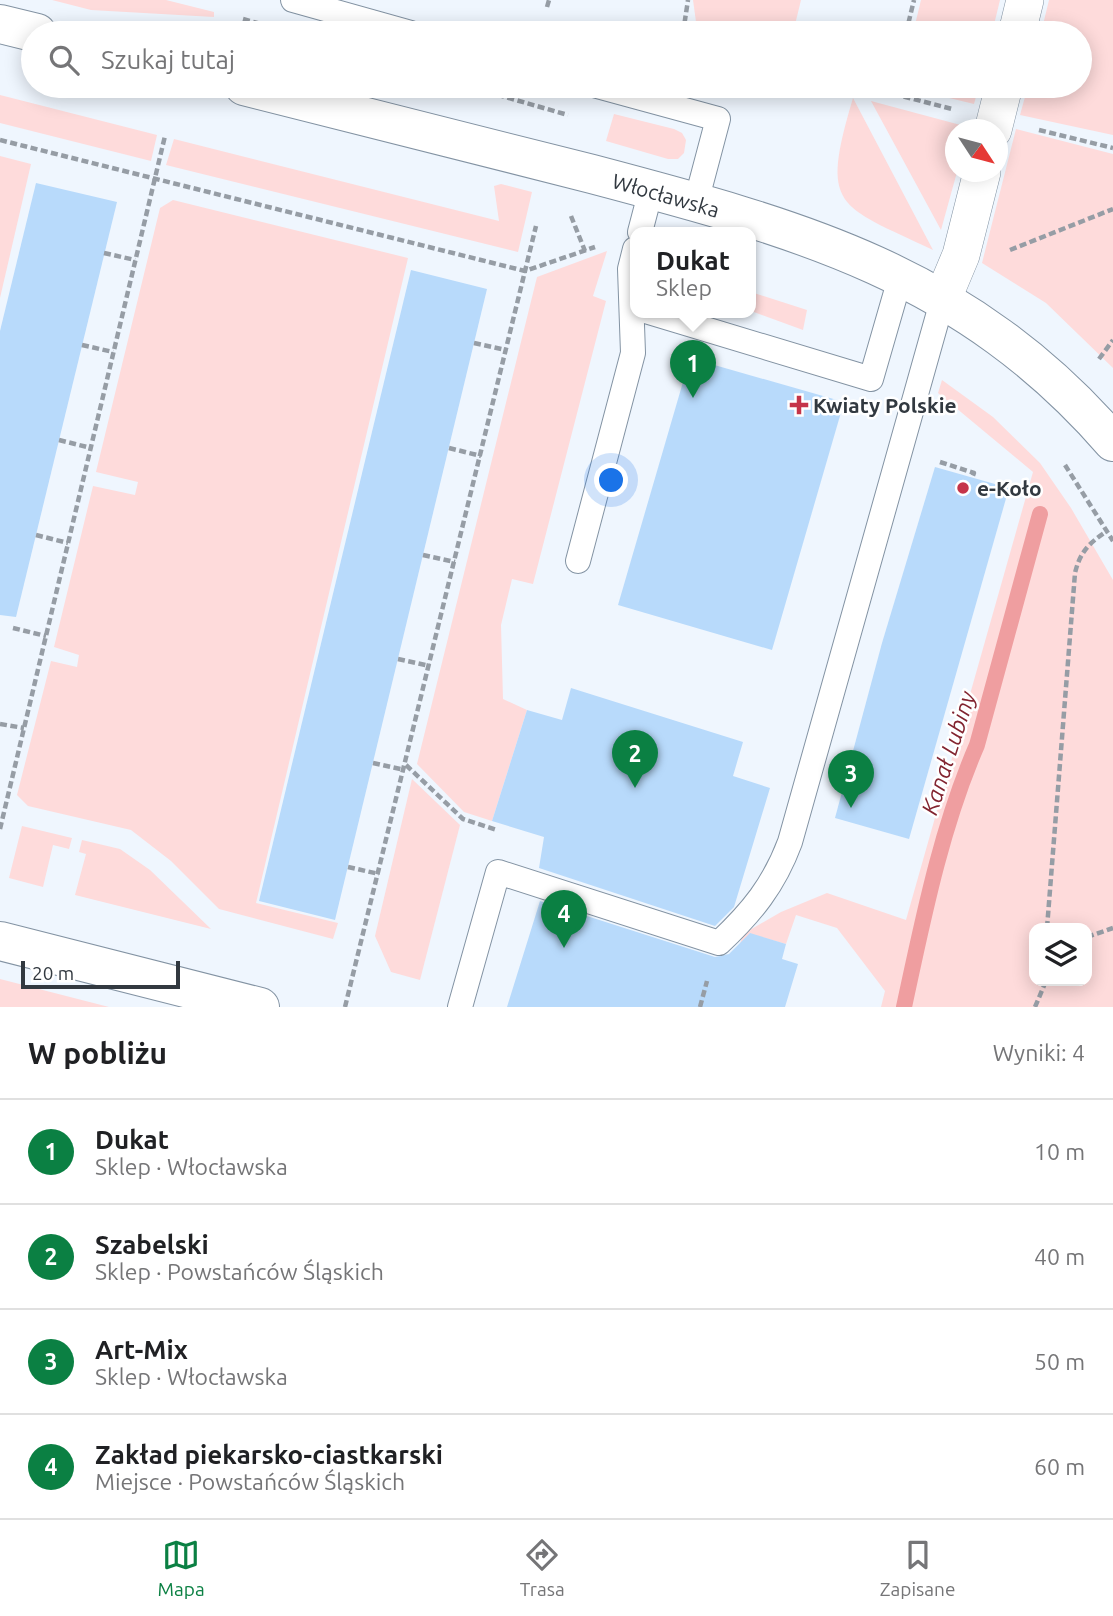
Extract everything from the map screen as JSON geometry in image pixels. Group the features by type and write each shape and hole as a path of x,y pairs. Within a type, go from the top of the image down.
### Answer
{"street":[{"path":"1020,21 1025,0"},
{"path":"0,24 21,29"},
{"name":"Włocławska","path":"291,98 696,202 825,243 901,275 943,298 1009,343 1051,378 1113,442"},
{"path":"943,298 961,255 979,182"},
{"path":"0,941 260,1007"}],"lane":[{"path":"293,0 368,21"},
{"path":"641,98 718,119 696,202"},
{"path":"641,227 651,190"},
{"path":"669,318 871,379 901,275"},
{"path":"460,1007 498,872 719,943 753,911 782,864 790,842 943,298"},
{"path":"578,561 633,353 638,318"}],"path":[{"path":"547,7 549,0"},
{"path":"685,21 688,0"},
{"path":"909,21 914,0"},
{"path":"509,98 580,118"},
{"path":"920,98 997,111 1113,148"},
{"path":"0,829 165,136"},
{"path":"0,140 525,271 606,242"},
{"path":"999,254 1113,209"},
{"path":"572,211 570,218 585,251"},
{"path":"345,1007 536,226"},
{"path":"104,253 135,260"},
{"path":"1096,362 1113,340"},
{"path":"474,343 506,350"},
{"path":"82,345 113,352"},
{"path":"59,440 91,448"},
{"path":"449,449 481,456"},
{"path":"953,467 974,473 972,478"},
{"path":"1047,923 1076,573 1079,556 1086,546 1107,531"},
{"path":"36,535 68,543"},
{"path":"423,555 455,562"},
{"path":"13,628 46,636"},
{"path":"398,659 430,666"},
{"path":"0,724 24,728"},
{"path":"373,763 405,768 463,819 509,834 498,872"},
{"path":"348,867 379,874"},
{"path":"1092,935 1113,928"},
{"path":"1037,1006 1044,986"}],"shaded area":[{"path":"52,0 166,0 214,12 214,17 91,10"},
{"path":"693,0 801,0 796,21 696,21"},
{"path":"921,0 1000,0 995,21 916,21"},
{"path":"1049,0 1113,0 1113,135 1020,115 1025,98 1092,98 1092,21 1044,21"},
{"path":"0,95 157,135 151,161 0,123"},
{"path":"853,98 933,250 875,222 857,211 845,198 838,183 838,162"},
{"path":"949,98 976,98 974,104"},
{"path":"871,101 945,121 945,182 954,182 941,230"},
{"path":"614,114 682,133 686,140 684,153 678,159 668,159 606,141"},
{"path":"1016,129 1113,154 1113,368 1046,303 982,263 1003,182 1008,182 1008,161"},
{"path":"174,139 499,221 494,186 501,184 532,192 518,252 166,165"},
{"path":"0,156 31,164 0,298"},
{"path":"173,200 408,258 256,903 338,923 333,939 219,909 171,861 131,830 28,806 17,795 51,661 77,667 79,655 54,647 93,486 135,495 138,482 96,472 160,208"},
{"path":"607,251 593,296 606,301 533,584 512,579 501,625 503,699 527,710 492,821 464,812 417,764 537,277"},
{"path":"756,294 807,310 803,330 756,313"},
{"path":"942,380 993,417 1040,463 1071,508 1113,580 1113,1007 881,1007 885,991 837,928 796,915 786,944 754,935 721,1007 743,934 781,912 827,893 906,920 1033,472 938,393"},
{"path":"412,779 460,825 420,980 391,972 375,936"},
{"path":"22,826 72,838 69,849 53,845 43,887 9,878"},
{"path":"82,840 120,849 150,870 211,929 75,895 86,854 79,852"},
{"path":"0,979 109,1007 0,1007"}],"building":[{"path":"36,183 117,202 16,617 0,615 0,331"},
{"path":"411,270 487,289 335,920 259,901"},
{"path":"690,358 844,402 772,650 618,605"},
{"path":"935,467 1009,488 909,839 835,818 882,643"},
{"path":"571,688 743,742 733,776 770,788 734,907 715,926 539,868 544,837 492,821 527,710 562,720"},
{"path":"540,901 715,957 729,954 750,933 786,944 782,959 798,964 785,1007 507,1007"}],"waterway":[{"name":"Kanał Lubiny","path":"904,1007 943,841 977,745 1040,514"}],"place":[{"name":"Dukat","path":"693,398"},
{"name":"Kwiaty Polskie","path":"799,405"},
{"name":"e-Koło","path":"963,488"},
{"name":"Szabelski","path":"635,788"},
{"name":"Art-Mix","path":"851,808"},
{"name":"Zakład piekarsko-ciastkarski","path":"564,948"}]}
